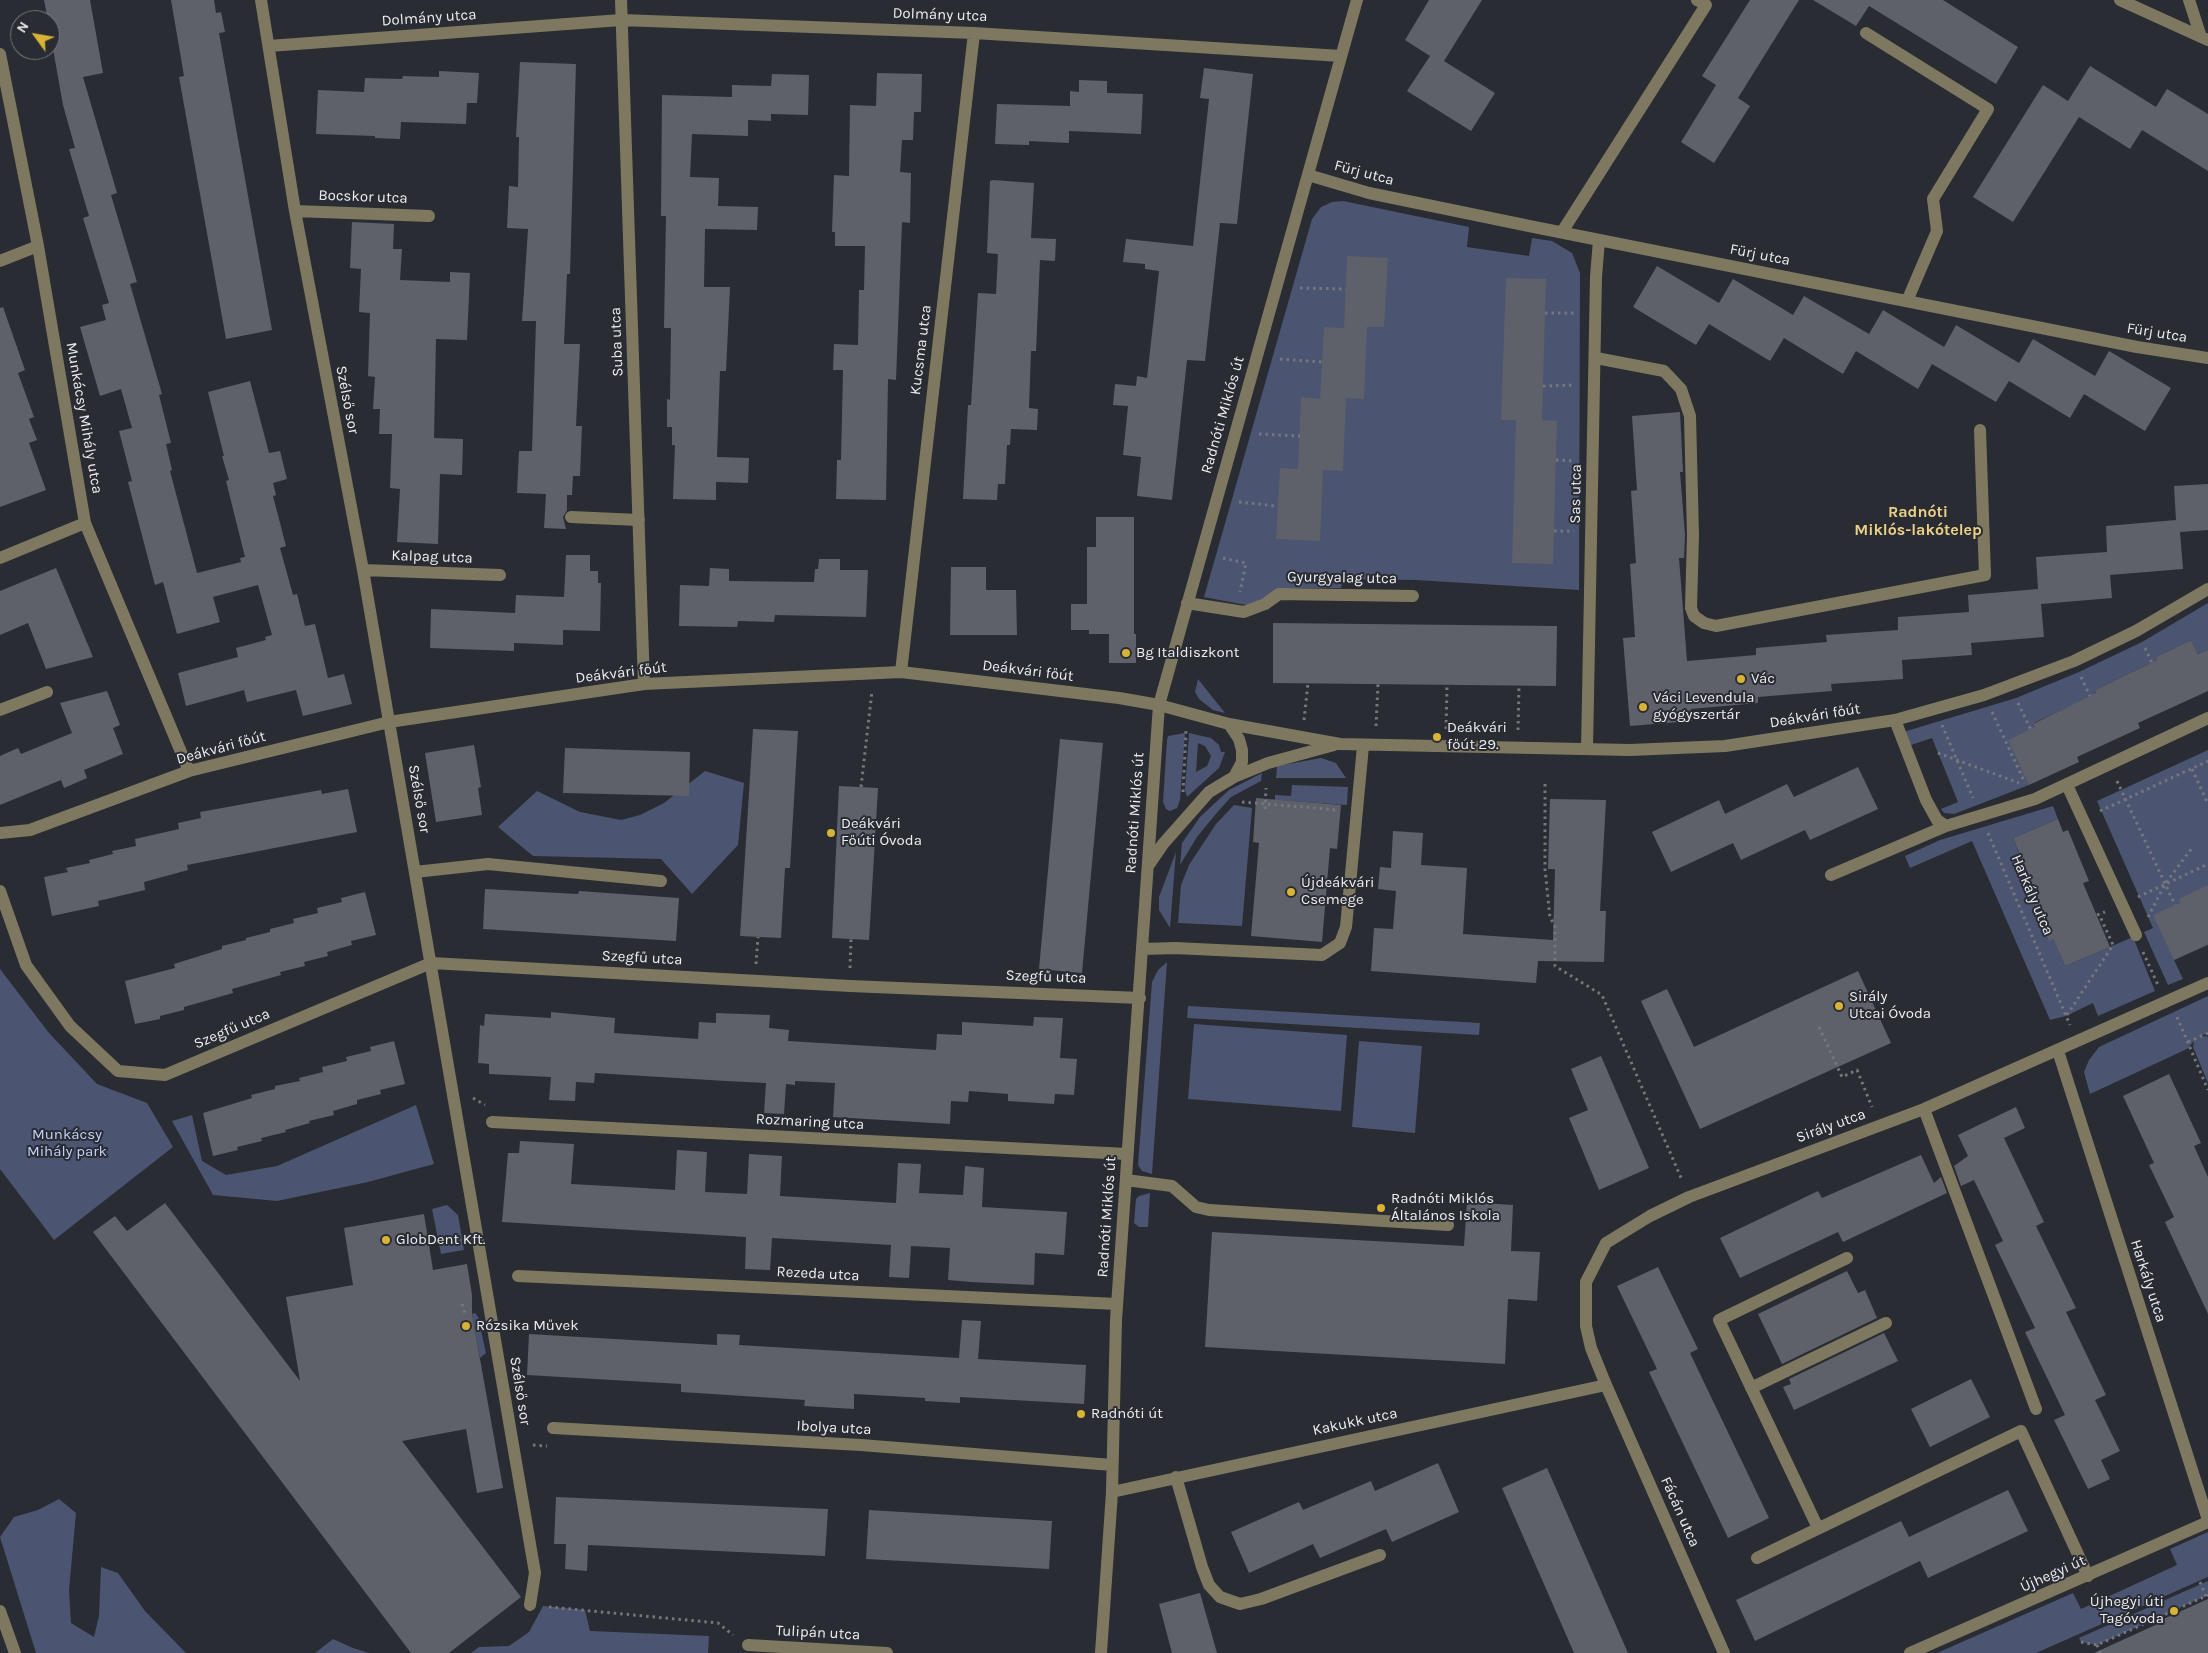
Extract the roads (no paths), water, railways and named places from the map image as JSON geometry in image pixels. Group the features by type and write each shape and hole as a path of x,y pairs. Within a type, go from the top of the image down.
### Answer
{"street":[{"name":"Szélső sor","path":"261,0 295,211 363,570 535,1573 530,1605"},
{"name":"Suba utca","path":"621,0 644,684"},
{"name":"Radnóti Miklós út","path":"1101,1653 1112,1492 1117,1304 1140,998 1159,705 1357,0"},
{"path":"1562,232 1706,6 1697,0"},
{"path":"2120,0 2205,39"},
{"path":"2189,0 2205,39"},
{"name":"Dolmány utca","path":"269,46 622,20 974,33 1341,56"},
{"name":"Kucsma utca","path":"901,672 974,33"},
{"path":"1866,33 1988,109 1932,199 1937,231 1907,301"},
{"name":"Munkácsy Mihály utca","path":"0,54 38,246 85,523 190,771"},
{"name":"Fürj utca","path":"1308,175 1369,193 1600,240 2137,347 2208,358"},
{"name":"Bocskor utca","path":"295,211 429,216"},
{"name":"Sas utca","path":"1587,749 1596,313 1600,240"},
{"path":"0,261 38,246"},
{"path":"1596,358 1664,371 1681,388 1690,416 1693,535 1691,608 1694,616 1710,625 1716,626 1986,575 1980,430"},
{"path":"572,517 639,520"},
{"path":"0,558 85,523"},
{"name":"Kalpag utca","path":"363,570 500,576"},
{"name":"Deákvári főút","path":"0,833 30,830 190,771 389,722 644,684 901,672 1159,705 1229,724 1340,744 1364,746 1587,749 1725,746 1895,720 1984,695 2074,661 2136,631 2208,589"},
{"name":"Gyurgyalag utca","path":"1187,603 1244,612 1264,604 1279,594 1413,596"},
{"path":"0,710 47,692"},
{"path":"1831,875 1946,826 2046,794 2208,718"},
{"path":"1895,720 1926,800 1937,820 1946,826"},
{"path":"1229,724 1239,739 1242,750 1242,762 1234,777"},
{"name":"Deákvári főút","path":"1148,866 1163,844 1208,792 1234,777 1278,760 1340,744"},
{"path":"1143,949 1175,948 1322,955 1340,944 1346,927 1364,746"},
{"path":"2067,785 2136,936"},
{"path":"415,872 488,864 661,881"},
{"name":"Szegfű utca","path":"0,891 26,966 70,1026 118,1072 165,1074 431,963 850,986 1140,998"},
{"name":"Sirály utca","path":"1606,1385 1586,1326 1586,1282 1606,1243 1650,1216 1689,1197 1924,1109 2208,983"},
{"name":"Harkály utca","path":"2058,1051 2208,1521"},
{"path":"1924,1109 2036,1409"},
{"name":"Rozmaring utca","path":"497,1123 1127,1154"},
{"path":"1126,1180 1172,1186 1196,1207 1209,1210 1448,1225"},
{"path":"1818,1528 1719,1320 1847,1258"},
{"name":"Rezeda utca","path":"518,1276 1117,1304"},
{"path":"1751,1388 1886,1323"},
{"name":"Kakukk utca","path":"1112,1492 1606,1385"},
{"name":"Fácán utca","path":"1606,1385 1724,1653"},
{"name":"Ibolya utca","path":"553,1428 861,1445 1112,1465"},
{"path":"1757,1558 2021,1432 2088,1576"},
{"path":"1176,1477 1202,1567 1209,1585 1220,1597 1240,1604 1261,1600 1380,1555"},
{"name":"Újhegyi út","path":"1910,1653 2088,1576 2208,1521"},
{"path":"0,1611 14,1653"},
{"name":"Tulipán utca","path":"748,1645 887,1653"}],"place":[{"name":"Bg Italdiszkont","path":"1126,653"},
{"name":"Vác","path":"1741,679"},
{"name":"Váci Levendula gyógyszertár","path":"1643,707"},
{"name":"Deákvári főút 29.","path":"1437,737"},
{"name":"Deákvári Főúti Óvoda","path":"831,833"},
{"name":"Újdeákvári Csemege","path":"1291,892"},
{"name":"Sirály Utcai Óvoda","path":"1839,1006"},
{"name":"Radnóti Miklós Általános Iskola","path":"1381,1208"},
{"name":"GlobDent Kft.","path":"386,1240"},
{"name":"Rózsika Művek","path":"466,1326"},
{"name":"Radnóti út","path":"1081,1414"},
{"name":"Újhegyi úti Tagóvoda","path":"2174,1611"}],"district":[{"name":"Radnóti Miklós-lakótelep","path":"1918,521"}],"park label":[{"name":"Munkácsy Mihály park","path":"67,1144"}]}
